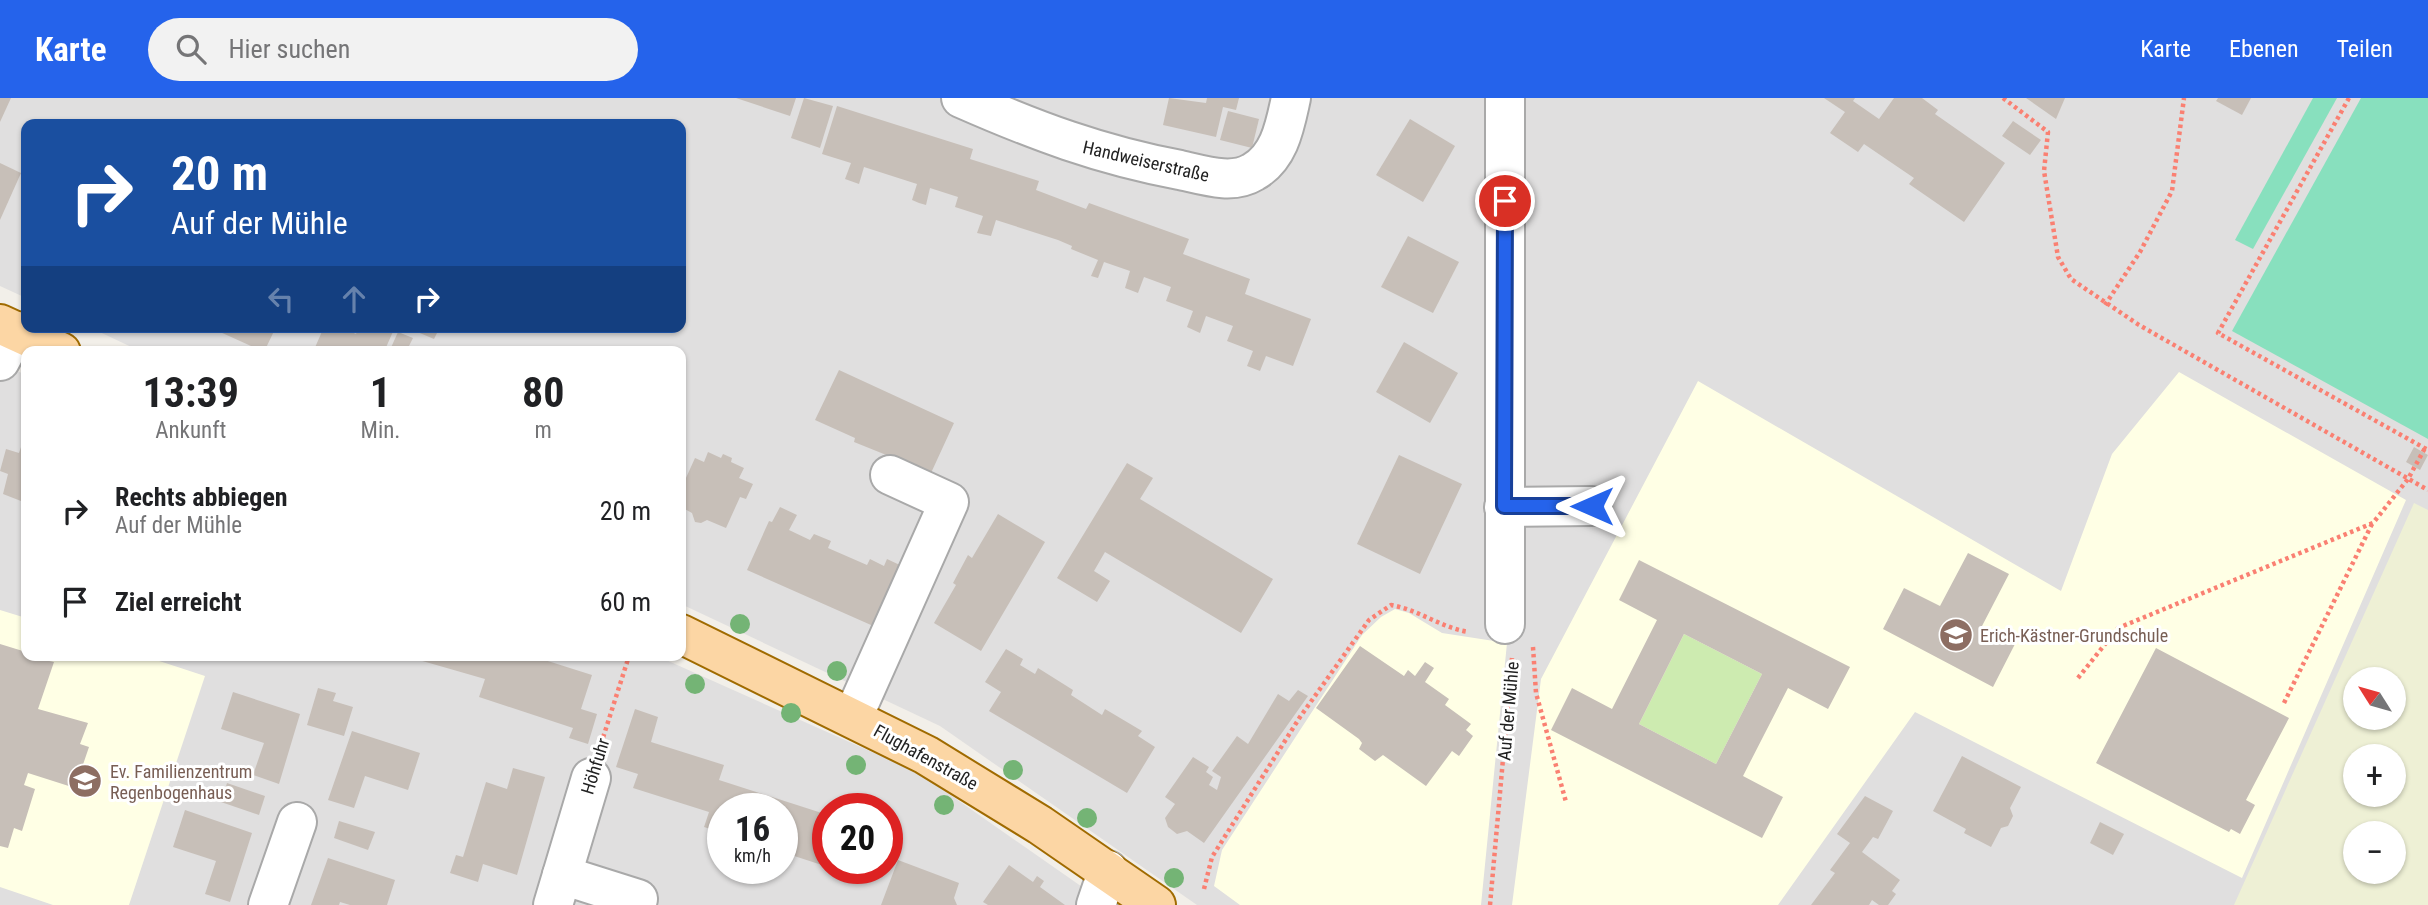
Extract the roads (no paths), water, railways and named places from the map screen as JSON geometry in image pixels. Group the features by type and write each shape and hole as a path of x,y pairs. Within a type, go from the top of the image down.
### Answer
{"main road":[{"path":"5,339 35,346"},
{"name":"Flughafenstraße","path":"686,636 926,755 1102,887 1156,905"}],"street":[{"name":"Handweiserstraße","path":"961,98 1090,150 1209,176 1235,178 1253,172 1270,158 1283,135 1291,98"},
{"path":"1504,632 1505,98"},
{"path":"853,717 949,502 890,475"},
{"path":"1504,506 1592,506"},
{"name":"Höhfuhr","path":"591,778 557,890 638,900"},
{"path":"268,905 297,822"}],"place":[{"name":"Erich-Kästner-Grundschule","path":"1956,635"},
{"name":"Ev. Familienzentrum Regenbogenhaus","path":"85,781"}]}
